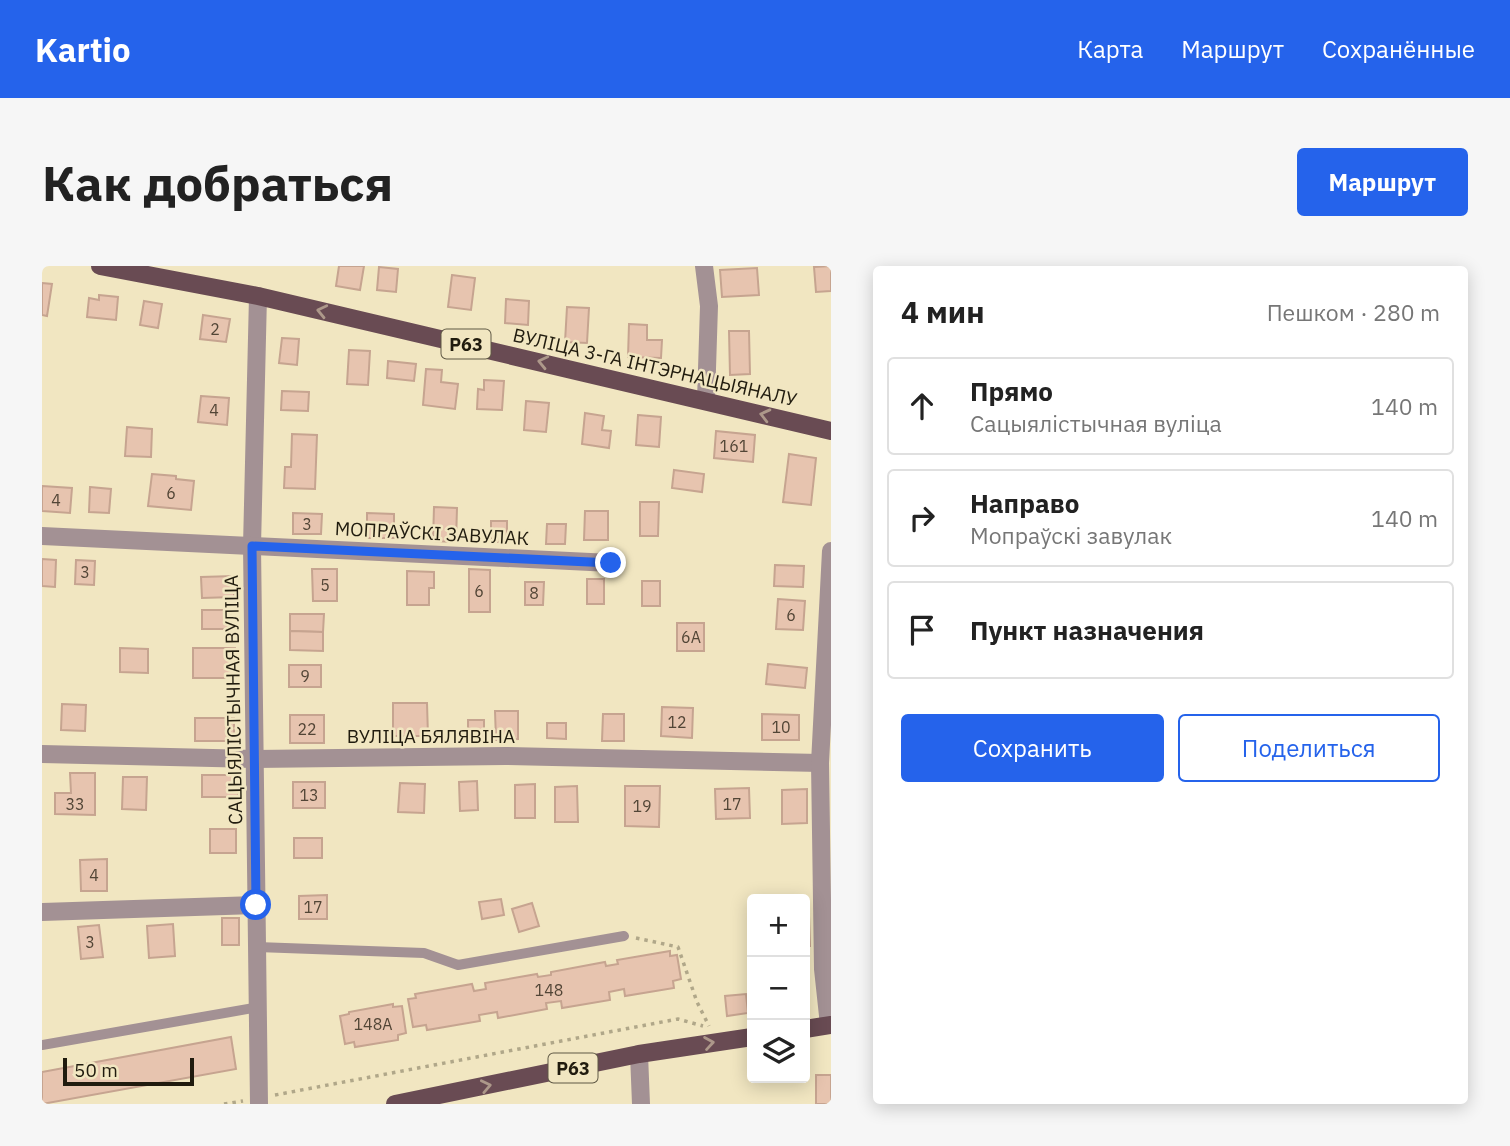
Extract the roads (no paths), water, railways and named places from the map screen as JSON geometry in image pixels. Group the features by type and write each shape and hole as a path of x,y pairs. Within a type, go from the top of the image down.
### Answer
{"main road":[{"name":"ВУЛІЦА 3-ГА ІНТЭРНАЦЫЯНАЛУ","path":"100,266 258,296 831,431"},
{"path":"810,1028 830,1025"},
{"name":"Р63","path":"395,1104 639,1054 747,1038"}],"street":[{"path":"704,266 709,306 706,400"},
{"name":"САЦЫЯЛІСТЫЧНАЯ ВУЛІЦА","path":"258,296 252,546 259,1101"},
{"name":"МОПРАЎСКІ ЗАВУЛАК","path":"42,536 611,563"},
{"path":"830,1025 823,969 820,763 831,551"},
{"name":"ВУЛІЦА БЯЛЯВІНА","path":"42,754 255,759 505,756 820,763"},
{"path":"42,912 256,905"},
{"path":"639,1054 641,1104"}],"lane":[{"path":"257,947 424,953 458,965 624,936"},
{"path":"42,1045 259,1007"}]}
